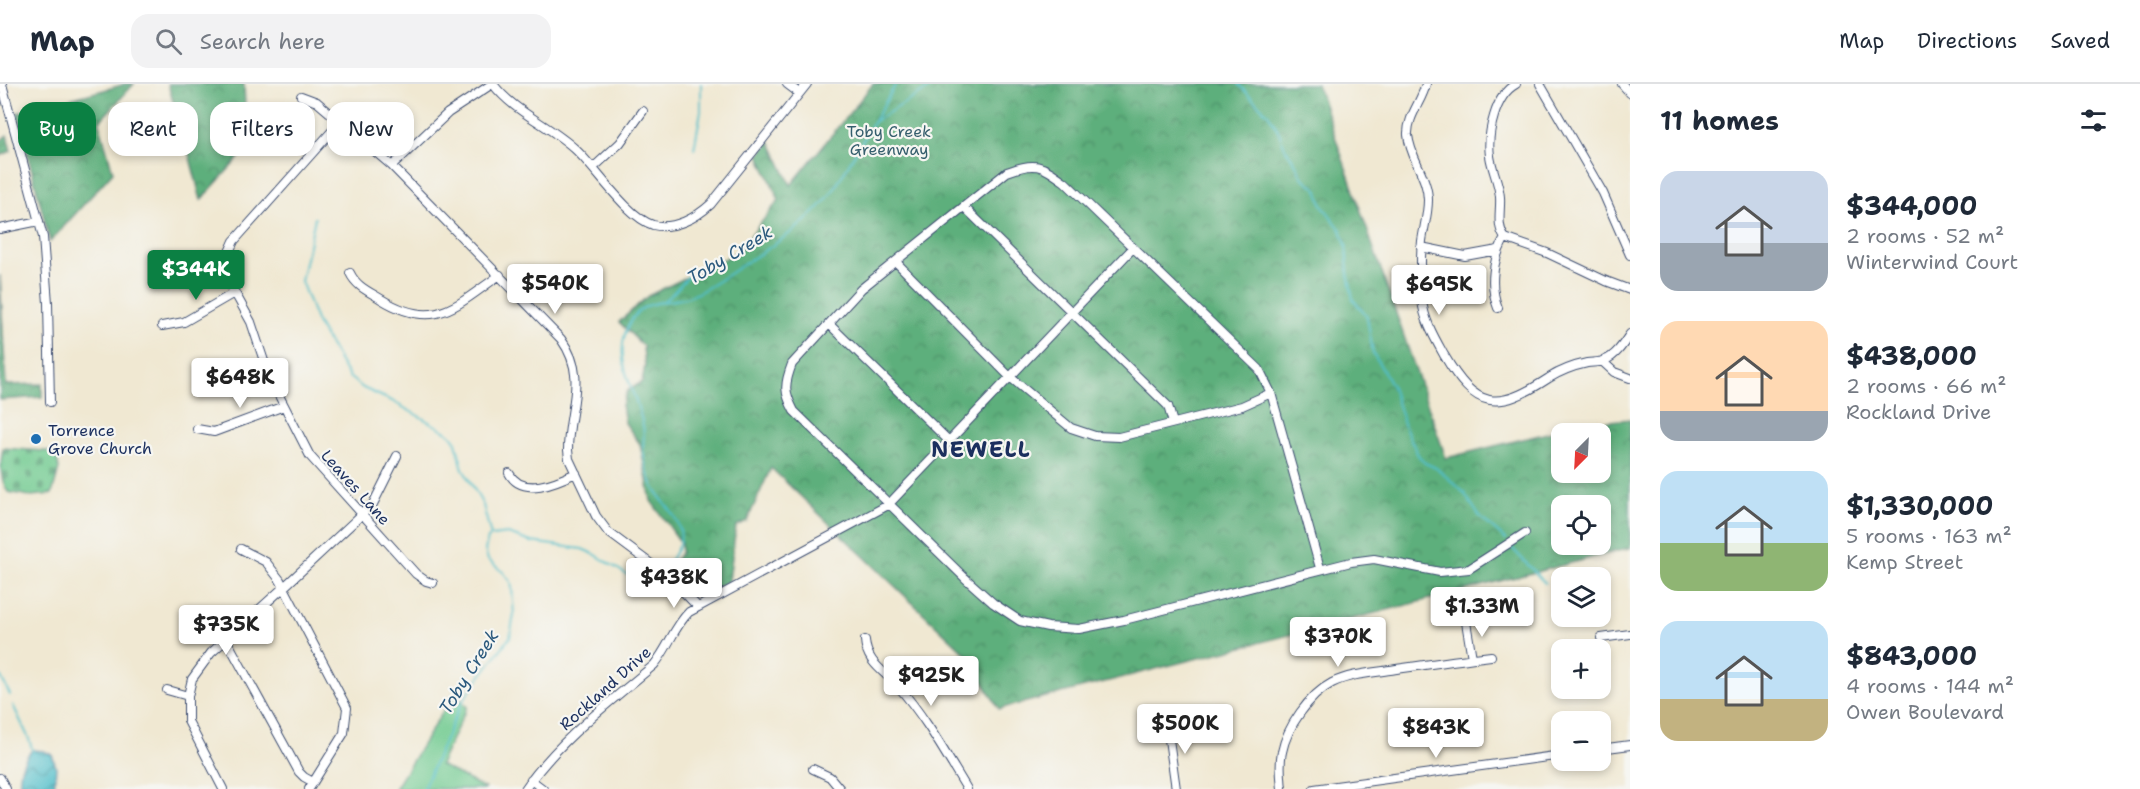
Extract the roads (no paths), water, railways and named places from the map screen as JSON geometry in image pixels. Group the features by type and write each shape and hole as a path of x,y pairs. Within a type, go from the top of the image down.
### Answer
{"street":[{"path":"2,84 43,237 48,303 50,402"},
{"path":"392,166 448,113 492,84 511,104 567,142 635,215 651,224 666,226 684,222 704,210 717,197 807,84"},
{"path":"787,84 799,93"},
{"path":"1425,84 1419,103 1410,119 1408,136 1426,183 1428,197 1421,247 1422,302 1428,326 1455,374 1474,393 1496,401 1512,399 1522,396 1564,369 1602,361 1612,356 1630,334"},
{"path":"1516,84 1503,96 1497,110 1489,149 1499,186 1500,228 1505,238 1547,253 1606,282 1630,290"},
{"path":"1540,84 1603,193 1630,255"},
{"path":"1622,84 1630,93"},
{"path":"302,96 317,102 327,111"},
{"path":"593,168 620,143 643,111"},
{"name":"Leaves Lane","path":"327,137 234,241 229,252 226,274 251,322 269,376 310,456 416,574 433,583"},
{"path":"380,156 561,339 571,354 576,379 568,450 596,516 608,532 670,578 698,607"},
{"path":"1320,568 1271,393 1260,369 1065,182 1045,168 1026,165 1007,172 861,289 792,364 787,378 786,394 794,411 888,505 993,603 1020,621 1048,627 1079,629 1124,620 1320,568 1374,559 1440,572 1470,568 1525,533"},
{"path":"964,207 1168,406 1173,423"},
{"path":"0,229 39,221"},
{"path":"1498,308 1493,291 1498,250 1505,238"},
{"path":"1421,247 1465,256 1498,250"},
{"name":"Rockland Drive","path":"525,789 563,744 654,665 665,651 679,622 689,612 888,505 1133,248"},
{"path":"896,262 1010,377 1071,428 1095,436 1119,437 1242,406 1271,393"},
{"path":"350,273 360,286 404,311 418,315 445,311 500,275"},
{"path":"162,326 184,322 234,293"},
{"path":"829,324 949,441"},
{"path":"1602,361 1614,372 1630,378"},
{"path":"197,429 214,432 284,406"},
{"path":"223,789 188,721 188,696 197,670 211,653 362,515 378,496 398,456"},
{"path":"509,473 518,483 538,486 559,481 576,473"},
{"path":"226,639 299,772 311,785 344,733 347,708 285,587 266,562 241,549"},
{"path":"1466,622 1472,658"},
{"path":"1601,638 1630,634"},
{"path":"865,640 866,652 870,659 908,698 921,715 967,789"},
{"path":"1282,789 1280,765 1282,751 1299,717 1319,692 1333,683 1360,674 1491,656"},
{"path":"167,690 188,696"},
{"path":"1167,726 1176,789"},
{"path":"1611,748 1630,745"},
{"path":"1314,789 1551,757"},
{"path":"813,769 830,777 840,789"},
{"path":"0,778 6,789"},
{"path":"531,780 543,789"}],"water":[{"path":"32,750 44,751 52,755 56,767 54,789 20,789 22,768"}],"waterway":[{"path":"694,149 701,111 701,84"},
{"name":"Toby Creek","path":"665,567 674,555 681,535 675,517 655,490 646,467 643,449 644,429 623,358 628,325 633,317 647,306 685,298 709,287 777,243 813,214 833,191 896,84"},
{"name":"Toby Creek","path":"875,121 936,84"},
{"path":"1238,84 1269,115 1302,177 1317,189 1322,205 1341,230 1346,245 1353,299 1367,317 1373,353 1391,384 1405,427 1418,455 1425,463 1436,468 1455,484 1480,517 1506,540"},
{"path":"315,218 301,281 317,323 349,377 363,388 392,401 447,432 455,439 463,469 483,505 491,536"},
{"path":"661,303 690,274"},
{"name":"Toby Creek","path":"423,789 461,704 510,637 514,615 511,582 488,560 485,550 491,536 508,534 531,542 582,549 596,555 632,578 645,579 657,575"},
{"path":"1512,548 1545,583"},
{"path":"0,675 10,695"},
{"path":"13,705 33,752"}],"place":[{"name":"Torrence Grove Church","path":"36,439"}],"district":[{"name":"NEWELL","path":"981,449"}],"park label":[{"name":"Toby Creek Greenway","path":"889,140"}]}
